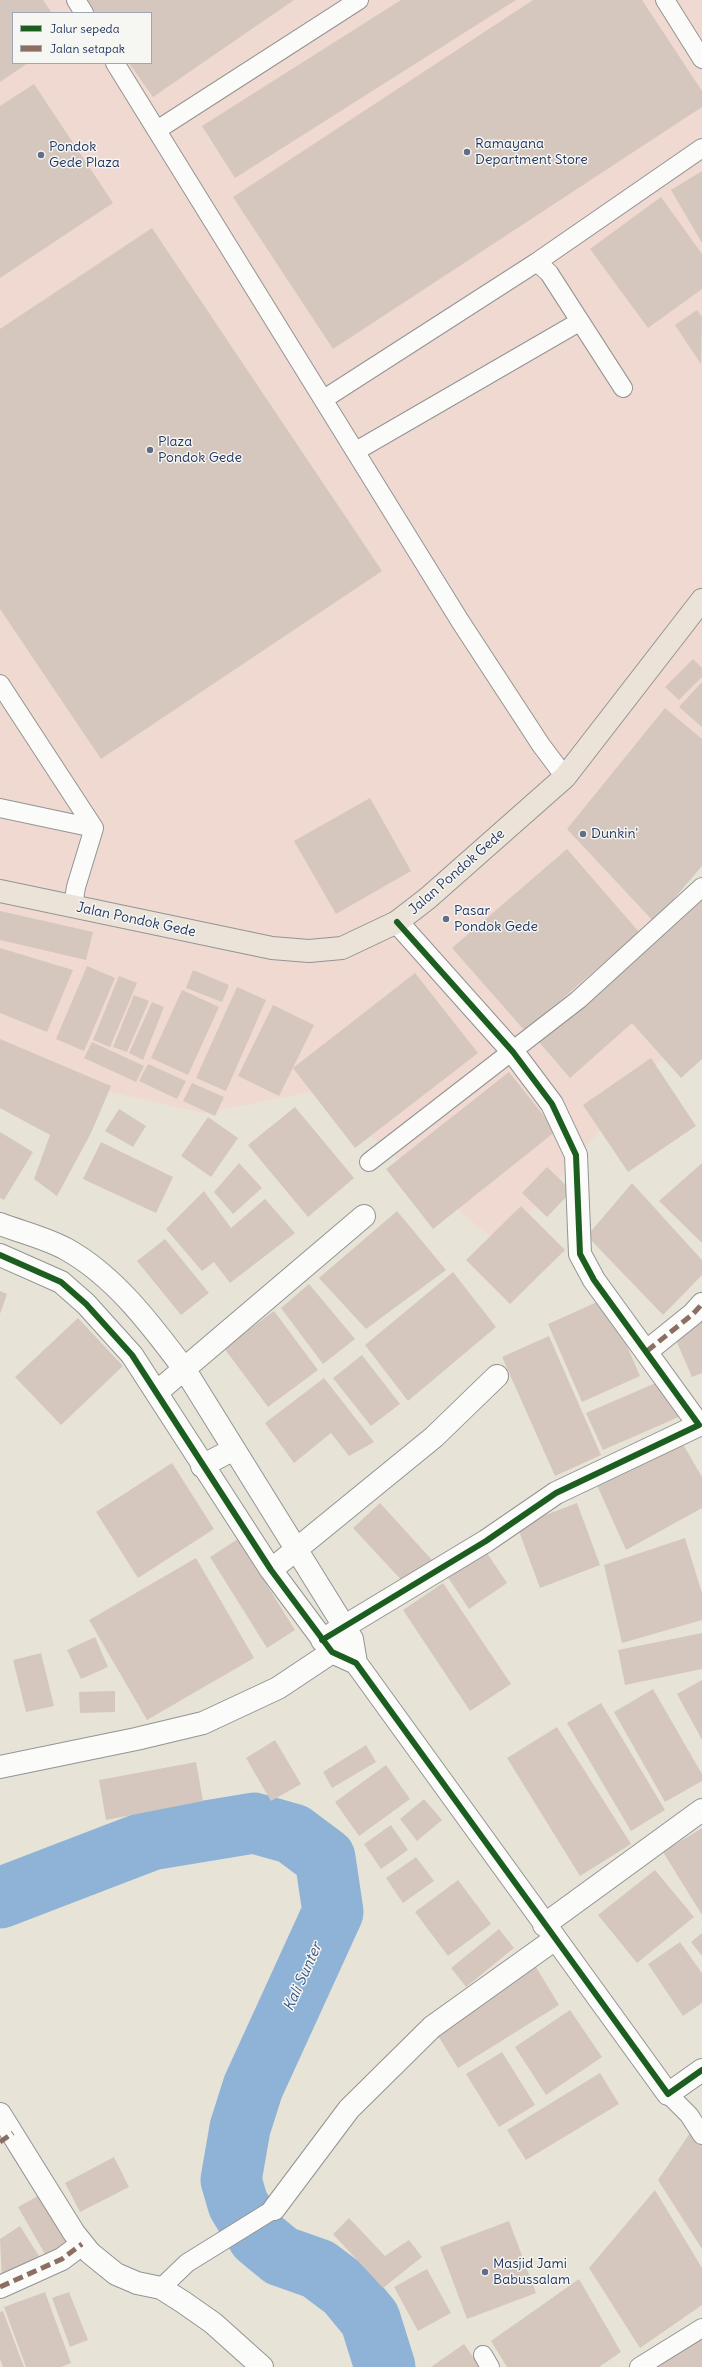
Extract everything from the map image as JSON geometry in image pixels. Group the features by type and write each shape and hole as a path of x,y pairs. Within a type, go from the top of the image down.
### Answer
{"main road":[{"name":"Jalan Pondok Gede","path":"0,891 272,948 309,951 342,948 397,922 428,898 565,777 702,600"}],"street":[{"path":"0,1767 136,1739 203,1723 278,1688 327,1646 556,1493 701,1425 594,1280 580,1254 576,1155 573,1145 552,1104 513,1052 397,922"},
{"path":"157,1392 185,1370 364,1216"},
{"path":"0,1224 65,1249 99,1271 159,1335 185,1370 348,1632 356,1663 668,2094 702,2070"},
{"path":"0,1255 61,1282 86,1304 132,1355 157,1392 202,1466 271,1570 327,1646 356,1663"},
{"path":"647,1351 693,1314 702,1304"},
{"path":"132,1355 159,1335"},
{"path":"271,1570 297,1550 390,1471 434,1437 497,1376"},
{"path":"202,1466 234,1449"},
{"path":"274,2209 349,2109 432,2027 702,1810"},
{"path":"0,2114 6,2138 16,2141 82,2244 116,2274 137,2283 160,2288 213,2323 262,2367"},
{"path":"0,2287 62,2259 82,2244"}],"lane":[{"path":"76,0 83,12"},
{"path":"157,130 358,0"},
{"path":"665,0 702,59"},
{"path":"116,64 324,398 472,640 541,745 565,777"},
{"path":"324,398 537,262 702,148"},
{"path":"537,262 549,273 579,322 623,388"},
{"path":"356,451 579,322"},
{"path":"0,684 94,828"},
{"path":"0,808 94,828"},
{"path":"73,906 76,887 94,828"},
{"path":"369,1162 513,1052 578,1000 702,887"},
{"path":"668,2094 689,2115 702,2135"},
{"path":"160,2288 188,2263 274,2209"},
{"path":"639,2367 702,2328"}],"shaded area":[{"name":"Pondok Gede Plaza","path":"0,0 702,0 702,775 619,878 702,948 702,1012 501,1246 317,1091 203,1113 0,1067"}],"building":[{"path":"0,0 43,0 51,12 12,12 12,64 27,64 0,82"},
{"path":"86,0 294,0 153,97 130,64 152,64 152,12 94,12"},
{"path":"401,0 516,0 235,178 202,126"},
{"name":"Ramayana Department Store","path":"533,0 642,0 702,91 702,107 333,349 233,197"},
{"name":"Pondok Gede Plaza","path":"34,84 113,203 0,278 0,106"},
{"path":"702,171 702,243 671,190"},
{"path":"661,197 702,254 702,289 648,328 590,249"},
{"name":"Plaza Pondok Gede","path":"152,228 382,571 101,759 0,609 0,329"},
{"path":"697,310 702,317 701,364 675,325"},
{"path":"693,659 702,668 702,677 679,700 665,687"},
{"path":"702,682 702,727 679,707"},
{"path":"665,708 702,739 702,866 654,922 567,829"},
{"path":"370,798 411,871 336,914 294,841"},
{"path":"567,849 639,932 525,1031 452,948"},
{"path":"702,898 702,1059 681,1078 632,1023 570,1078 539,1042"},
{"path":"0,911 93,932 86,960 0,940"},
{"path":"0,948 73,970 47,1032 0,1013"},
{"path":"87,966 115,978 84,1051 56,1039"},
{"path":"193,970 229,985 222,1002 186,988"},
{"path":"415,973 478,1053 355,1148 293,1068"},
{"path":"119,976 137,983 110,1047 93,1040"},
{"path":"237,987 266,1000 226,1091 196,1078"},
{"path":"182,990 219,1007 188,1075 151,1058"},
{"path":"134,995 149,1001 127,1052 113,1047"},
{"path":"152,1002 164,1007 143,1060 129,1053"},
{"path":"273,1005 314,1025 279,1096 238,1076"},
{"path":"0,1039 111,1086 91,1133 57,1196 34,1179 50,1135 0,1108"},
{"path":"92,1042 144,1066 136,1082 84,1058"},
{"path":"651,1058 696,1126 628,1172 583,1105"},
{"path":"148,1064 186,1081 177,1099 139,1081"},
{"path":"509,1072 556,1131 433,1229 386,1169"},
{"path":"192,1083 224,1097 215,1116 183,1101"},
{"path":"295,1107 354,1178 308,1217 248,1145"},
{"path":"119,1109 146,1126 133,1147 105,1131"},
{"path":"208,1117 238,1138 211,1177 181,1156"},
{"path":"0,1132 33,1152 4,1200 0,1198"},
{"path":"101,1142 173,1177 156,1213 83,1179"},
{"path":"239,1163 262,1188 233,1214 214,1192"},
{"path":"702,1163 702,1243 659,1201"},
{"path":"547,1167 572,1191 547,1217 522,1193"},
{"path":"632,1183 702,1260 702,1275 663,1315 587,1236"},
{"path":"204,1191 231,1228 265,1199 295,1233 230,1283 214,1262 202,1271 166,1229"},
{"path":"521,1206 565,1250 510,1304 466,1260"},
{"path":"397,1211 446,1270 366,1329 319,1278"},
{"path":"165,1239 209,1293 181,1315 137,1261"},
{"path":"453,1272 496,1327 408,1401 365,1345"},
{"path":"309,1284 355,1339 323,1364 281,1308"},
{"path":"0,1291 7,1294 0,1314"},
{"path":"606,1298 640,1376 582,1402 548,1324"},
{"path":"274,1311 318,1370 268,1407 224,1348"},
{"path":"78,1318 123,1366 61,1425 15,1377"},
{"path":"702,1318 702,1373 692,1377 672,1331"},
{"path":"549,1336 601,1455 555,1476 502,1357"},
{"path":"362,1355 400,1404 371,1426 333,1378"},
{"path":"324,1378 374,1442 349,1456 331,1433 294,1463 265,1423"},
{"path":"665,1379 681,1416 603,1450 586,1413"},
{"path":"680,1439 702,1477 702,1508 626,1550 596,1483"},
{"path":"172,1463 214,1529 138,1578 96,1512"},
{"path":"380,1503 432,1560 405,1584 353,1528"},
{"path":"577,1503 600,1565 540,1588 517,1526"},
{"path":"685,1538 702,1593 702,1620 622,1643 604,1565"},
{"path":"238,1539 295,1630 267,1648 210,1557"},
{"path":"485,1550 507,1583 469,1609 447,1576"},
{"path":"196,1558 254,1658 147,1720 89,1620"},
{"path":"443,1583 511,1684 470,1711 403,1610"},
{"path":"702,1633 702,1669 625,1685 618,1650"},
{"path":"95,1637 108,1667 81,1679 67,1650"},
{"path":"41,1653 54,1706 26,1712 13,1660"},
{"path":"702,1680 702,1740 677,1694"},
{"path":"653,1689 702,1774 702,1781 665,1802 614,1712"},
{"path":"115,1691 115,1712 80,1713 79,1692"},
{"path":"601,1703 665,1810 631,1831 567,1723"},
{"path":"557,1727 631,1844 580,1876 507,1758"},
{"path":"275,1740 301,1784 271,1801 246,1758"},
{"path":"366,1745 376,1762 332,1788 323,1772"},
{"path":"196,1762 203,1801 106,1820 99,1780"},
{"path":"386,1765 410,1799 359,1836 335,1802"},
{"path":"424,1799 442,1820 417,1841 400,1819"},
{"path":"391,1825 408,1850 381,1869 364,1844"},
{"path":"702,1828 702,1915 663,1852"},
{"path":"416,1857 434,1881 403,1903 386,1878"},
{"path":"655,1870 694,1917 637,1963 598,1915"},
{"path":"458,1880 491,1924 448,1956 415,1912"},
{"path":"499,1929 514,1948 466,1987 451,1968"},
{"path":"702,1933 702,1956 691,1942"},
{"path":"680,1942 702,1973 702,2003 683,2016 648,1964"},
{"path":"536,1967 559,2005 458,2068 435,2031"},
{"path":"570,2010 602,2057 546,2095 515,2047"},
{"path":"502,2052 535,2105 499,2127 466,2074"},
{"path":"600,2073 619,2104 526,2160 507,2130"},
{"path":"692,2130 702,2145 702,2249 658,2180"},
{"path":"114,2157 129,2187 80,2212 65,2183"},
{"path":"655,2190 702,2268 702,2305 640,2348 589,2268"},
{"path":"47,2191 77,2244 49,2261 18,2207"},
{"path":"349,2218 385,2256 409,2240 422,2257 383,2288 333,2234"},
{"path":"509,2221 536,2293 467,2319 440,2247"},
{"path":"20,2226 39,2256 2,2280 0,2239"},
{"path":"427,2269 451,2313 418,2331 394,2287"},
{"path":"579,2279 621,2352 599,2367 507,2367 491,2341"},
{"path":"45,2292 71,2363 61,2367 26,2367 4,2307"},
{"path":"69,2292 88,2340 70,2347 52,2298"},
{"path":"3,2311 24,2367 3,2367 0,2359 0,2312"},
{"path":"702,2333 702,2367 650,2367"},
{"path":"464,2344 480,2367 431,2367"}],"waterway":[{"name":"Kali Sunter","path":"0,1898 151,1840 254,1823 293,1834 325,1858 333,1912 253,2087 240,2128 231,2180 238,2204 258,2237 281,2256 318,2269 346,2290 370,2319 385,2367"}],"marked path":[{"path":"647,1351 693,1314 702,1304"},
{"path":"0,2142 13,2133"},
{"path":"0,2287 62,2259 82,2244"}],"cycle path":[{"path":"322,1640 486,1541 556,1493 699,1425 594,1280 580,1254 576,1155 552,1104 513,1052 397,922"},
{"path":"0,1255 61,1282 86,1304 132,1355 271,1570 332,1652 356,1663 668,2094 702,2070"}],"place":[{"name":"Ramayana Department Store","path":"467,152"},
{"name":"Pondok Gede Plaza","path":"41,155"},
{"name":"Plaza Pondok Gede","path":"150,450"},
{"name":"Dunkin'","path":"583,834"},
{"name":"Pasar Pondok Gede","path":"446,919"},
{"name":"Masjid Jami Babussalam","path":"485,2272"}]}
